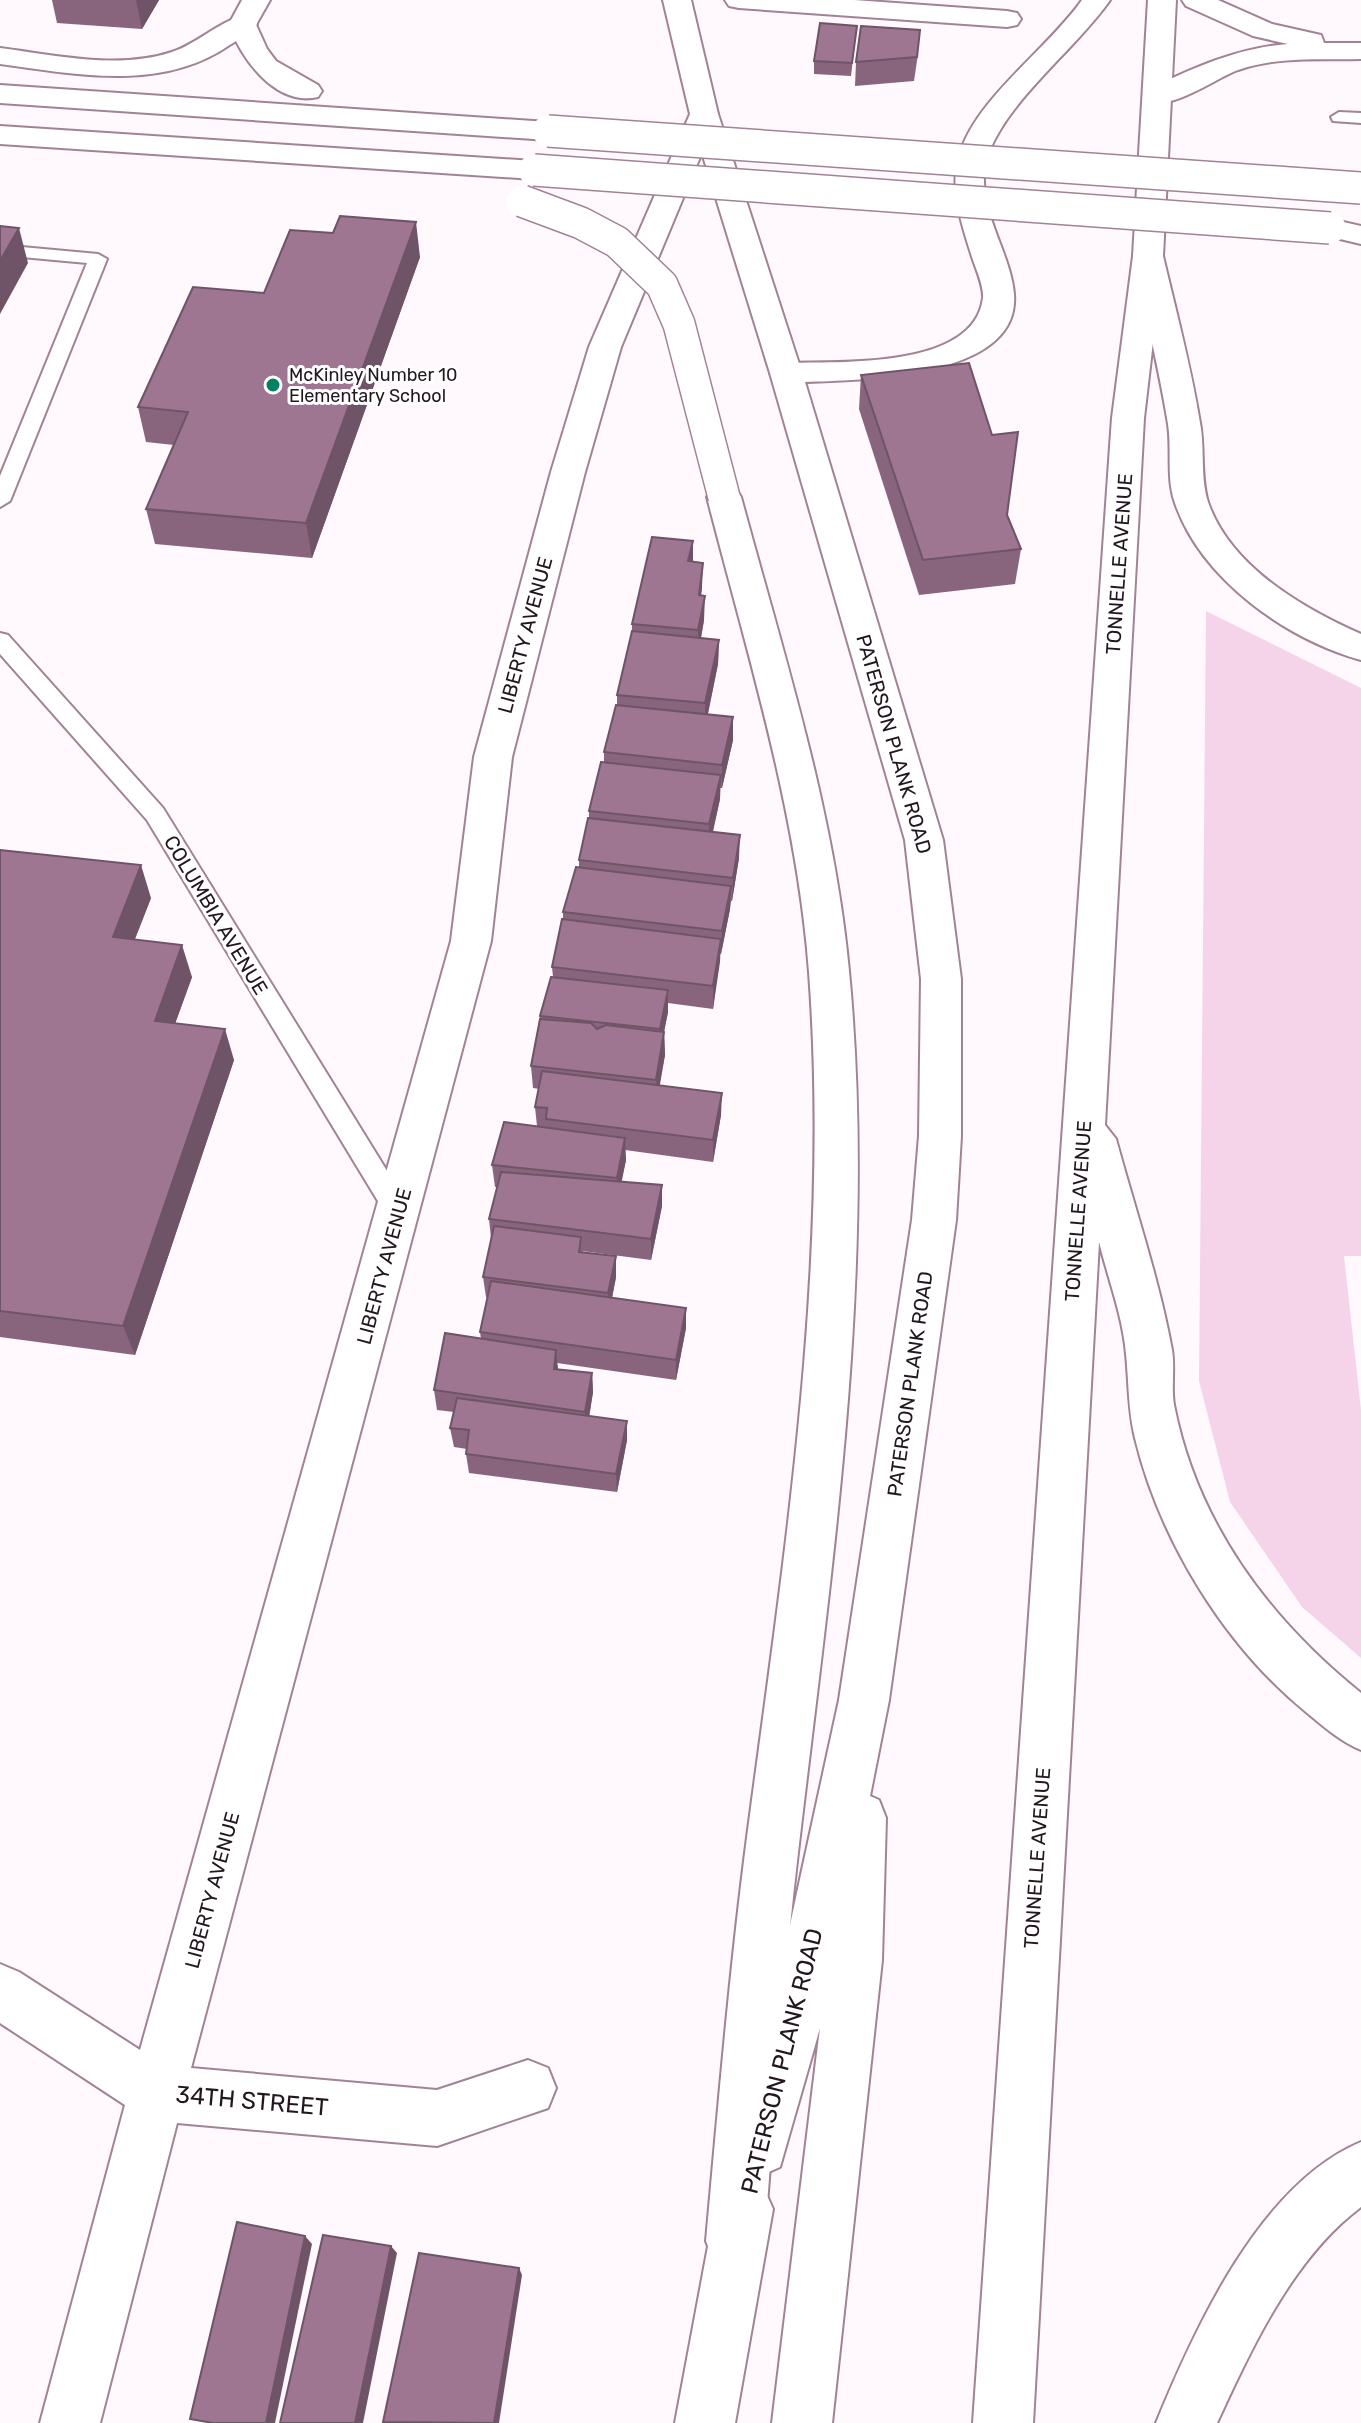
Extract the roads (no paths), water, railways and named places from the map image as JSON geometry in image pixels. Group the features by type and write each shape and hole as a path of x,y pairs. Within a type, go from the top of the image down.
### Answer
{"main road":[{"name":"PATERSON PLANK ROAD","path":"677,0 704,114 907,773 933,894 941,979 940,1136 934,1220 864,1700 807,1971 735,2241 705,2423"},
{"path":"739,0 1007,19"},
{"path":"786,373 913,363 966,349 981,339 998,312 999,295 972,195 971,162 975,146 993,118 1061,48 1096,0"},
{"name":"TONNELLE AVENUE","path":"1003,2423 1128,418 1148,256 1162,0"},
{"path":"1196,0 1263,30 1361,50"},
{"path":"133,71 195,55 250,12"},
{"path":"250,12 252,52 261,63 308,91"},
{"path":"1157,96 1227,64 1251,57 1274,53 1361,50"},
{"path":"0,56 206,79"},
{"path":"235,83 308,91 548,131"},
{"path":"0,94 1361,188"},
{"name":"LIBERTY AVENUE","path":"70,2423 471,941 493,757 568,472 605,347 704,114"},
{"path":"0,135 400,160 1330,228 1361,233"},
{"path":"32,165 150,167 324,155"},
{"path":"400,160 568,216 603,233 636,257 663,286 676,317 724,497 813,855 829,969 836,1105 833,1262 817,1473 757,1978 735,2241"},
{"path":"1148,256 1185,427 1192,505 1221,553 1288,611 1361,648"},
{"path":"1085,1102 1149,1352 1150,1401 1159,1442 1197,1542 1258,1631 1298,1674 1361,1725"},
{"name":"PATERSON PLANK ROAD","path":"802,2423 855,1960 864,1700"},
{"name":"34TH STREET","path":"0,1991 157,2093 437,2118 528,2088"},
{"path":"1186,2423 1225,2342 1271,2264 1310,2216 1361,2171"}],"lane":[{"path":"1339,117 1361,118"},
{"path":"0,250 98,259 0,501"},
{"name":"COLUMBIA AVENUE","path":"0,640 155,814 399,1213"}],"place":[{"name":"McKinley Number 10 Elementary School","path":"273,385"}]}
